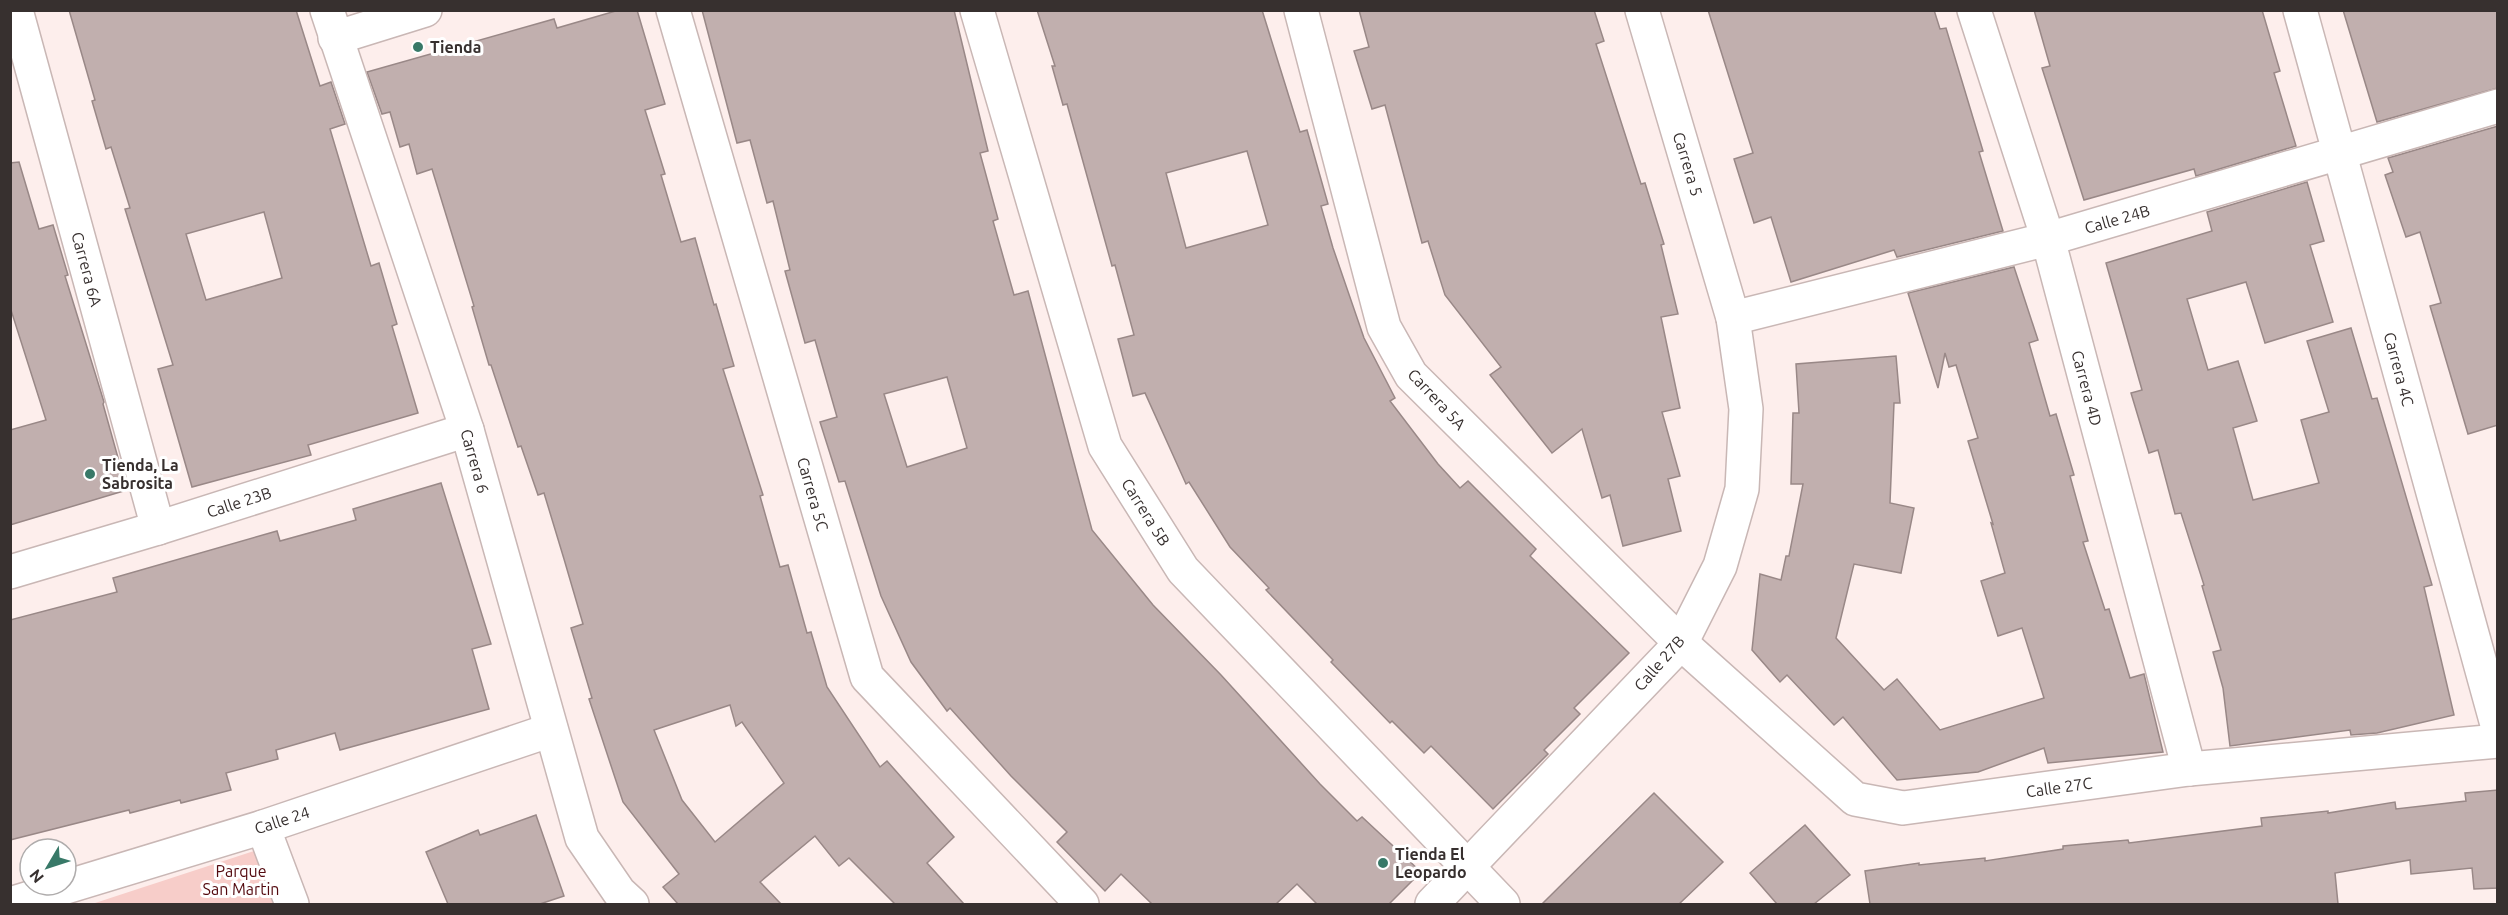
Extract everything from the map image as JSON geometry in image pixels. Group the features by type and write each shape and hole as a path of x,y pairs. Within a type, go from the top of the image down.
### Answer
{"street":[{"name":"Carrera 6A","path":"16,10 158,528"},
{"path":"331,24 425,10"},
{"name":"Carrera 5C","path":"673,10 867,676 1082,904"},
{"name":"Carrera 5B","path":"977,10 1105,446 1183,570 1503,904"},
{"name":"Carrera 5A","path":"1301,10 1384,327 1411,375 1681,643"},
{"name":"Carrera 5","path":"1642,10 1733,318"},
{"name":"Carrera 4D","path":"1974,10 2048,239 2189,769"},
{"name":"Carrera 4C","path":"2300,10 2498,728"},
{"name":"Carrera 6","path":"331,24 467,430 582,838 619,892 632,904"},
{"name":"Calle 24B","path":"1733,318 2048,239 2498,106"},
{"name":"Calle 27B","path":"1432,904 1681,643 1720,566 1742,489 1746,409 1733,318"},
{"name":"Calle 23B","path":"10,572 158,528 467,430"},
{"name":"Calle 27C","path":"1681,643 1854,799 1903,808 2189,769 2498,741"},
{"name":"Calle 24","path":"10,904 263,826 551,730"},
{"path":"263,826 292,904"}],"green space":[{"name":"Parque San Martin","path":"254,851 279,904 92,904"}],"building":[{"path":"69,10 296,10 320,86 331,82 345,124 330,129 371,266 379,263 397,324 392,326 418,413 308,445 311,455 192,487 158,369 173,365 125,209 130,208 111,147 106,149 92,101 95,100","holes":["264,212 282,278 206,300 186,234"]},
{"path":"619,10 637,10 665,104 645,110 665,174 661,175 681,242 695,238 714,305 716,304 734,366 723,369 763,495 760,496 780,567 788,565 807,633 811,632 827,687 880,767 887,761 954,837 927,863 964,904 895,904 849,858 839,866 815,836 760,882 781,904 678,904 663,887 679,874 623,802 589,699 592,698 571,628 583,624 564,559 544,493 538,495 521,446 518,447 491,365 489,365 472,307 474,306 432,169 417,174 409,144 400,147 390,112 382,114 367,72 554,19 557,28","holes":["730,705 736,726 742,722 784,783 715,842 682,800 654,730"]},
{"path":"702,10 954,10 988,151 980,153 998,219 993,221 1014,295 1028,291 1092,530 1153,605 1221,675 1320,784 1357,821 1362,817 1421,872 1389,904 1317,904 1297,884 1276,904 1152,904 1121,874 1105,891 1057,842 1067,832 1011,776 950,708 947,711 911,662 881,596 845,481 839,482 820,422 837,417 815,340 805,343 785,271 790,270 773,201 767,203 750,140 737,143","holes":["947,377 967,448 907,467 884,394"]},
{"path":"1037,10 1262,10 1300,132 1307,130 1328,204 1321,206 1333,248 1364,338 1395,398 1390,401 1438,464 1460,488 1468,481 1536,549 1530,556 1629,653 1574,708 1580,714 1544,750 1548,754 1493,809 1431,746 1424,753 1392,721 1390,723 1266,590 1269,588 1230,547 1189,482 1186,484 1145,393 1133,396 1118,339 1134,335 1115,265 1112,266 1067,104 1063,105 1052,66 1055,66","holes":["1247,151 1268,225 1186,248 1166,173"]},
{"path":"1359,10 1594,10 1604,41 1596,44 1641,184 1645,183 1664,244 1661,245 1678,314 1661,317 1680,408 1662,412 1680,476 1668,479 1681,531 1623,546 1610,495 1602,498 1582,429 1552,453 1490,375 1501,367 1445,295 1428,241 1422,243 1385,105 1372,109 1354,51 1369,47"},
{"path":"1708,10 1934,10 1940,29 1946,28 1983,151 1979,152 2003,231 1897,257 1894,250 1791,282 1771,217 1754,223 1734,159 1753,153"},
{"path":"2034,10 2262,10 2280,71 2274,73 2296,146 2196,176 2194,169 2084,200 2042,68 2050,66"},
{"path":"2343,10 2498,10 2498,88 2377,122"},
{"path":"2498,126 2498,425 2468,434 2430,306 2441,303 2420,232 2406,237 2385,175 2393,172 2388,158"},
{"path":"19,162 39,229 53,225 68,275 65,276 104,402 127,490 10,525 10,430 46,420 10,307 10,163"},
{"path":"2307,182 2324,241 2310,245 2333,322 2265,343 2246,282 2187,299 2208,370 2238,361 2257,421 2233,428 2253,500 2319,483 2301,420 2329,412 2307,341 2351,328 2372,399 2377,398 2432,585 2424,587 2454,715 2377,733 2351,735 2350,730 2230,746 2223,688 2213,652 2221,650 2202,586 2204,585 2181,513 2175,514 2158,450 2149,453 2131,393 2142,390 2106,263 2212,231 2207,212"},
{"path":"2014,267 2038,340 2029,343 2050,416 2056,414 2074,475 2070,476 2088,541 2083,542 2105,610 2109,609 2130,678 2144,674 2163,752 2048,763 2044,748 1978,772 1897,780 1843,717 1834,725 1787,675 1780,682 1752,650 1760,574 1781,580 1786,556 1789,556 1803,484 1791,484 1793,413 1799,413 1796,364 1896,356 1900,403 1894,403 1890,503 1914,508 1901,573 1854,564 1836,638 1884,690 1897,679 1940,730 2044,698 2022,628 1998,636 1981,581 2005,573 1968,441 1978,438 1956,365 1949,367 1945,353 1938,388 1908,293"},
{"path":"441,483 491,644 472,649 489,709 340,750 335,733 276,750 278,759 226,773 231,790 130,813 129,810 10,840 10,620 117,592 113,578 277,531 280,541 356,520 353,509"},
{"path":"2498,790 2498,888 2474,889 2472,868 2411,874 2410,860 2335,873 2338,904 1870,904 1865,871 1919,863 1919,865 1985,858 1985,861 2063,849 2063,846 2128,840 2129,843 2262,826 2261,818 2328,811 2328,813 2395,802 2396,809 2466,801 2465,793"},
{"path":"1654,793 1723,862 1679,904 1542,904"},
{"path":"536,815 564,896 540,904 448,904 426,852 478,830 480,835"},
{"path":"1805,825 1850,875 1814,904 1777,904 1750,873"}],"place":[{"name":"Tienda","path":"418,47"},
{"name":"Tienda, La Sabrosita","path":"90,474"},
{"name":"Tienda El Leopardo","path":"1383,863"}]}
